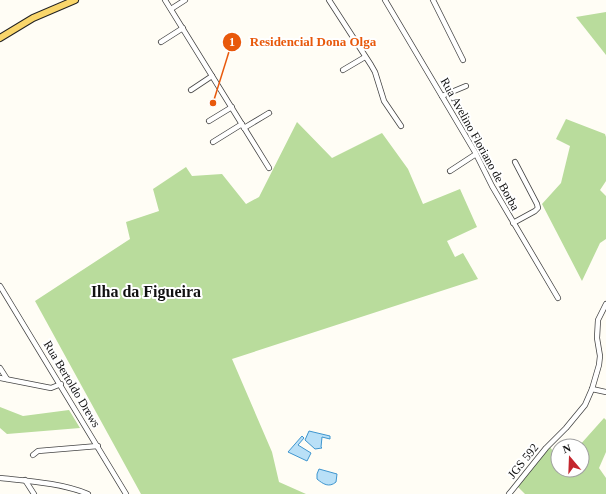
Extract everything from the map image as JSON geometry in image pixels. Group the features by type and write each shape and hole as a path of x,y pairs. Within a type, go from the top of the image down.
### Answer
{"main road":[{"path":"0,38 33,18 75,0"}],"street":[{"path":"165,0 269,168"},
{"path":"170,9 185,0"},
{"path":"329,0 375,72 384,101 401,126"},
{"name":"Rua Avelino Floriano de Borba","path":"385,0 476,154 487,178 558,298"},
{"path":"433,0 463,60"},
{"path":"161,42 183,28"},
{"path":"343,70 365,57"},
{"path":"191,90 212,76"},
{"path":"442,96 466,86"},
{"path":"209,121 232,107"},
{"path":"213,142 269,113"},
{"path":"450,172 476,154"},
{"path":"513,223 536,211 538,208 515,162"},
{"name":"Rua Bertoldo Drews","path":"0,286 61,384 126,494"},
{"path":"606,304 598,320 597,338 600,356 606,360"},
{"name":"JGS 592","path":"509,494 546,448 566,428 585,405 592,389 600,356"},
{"path":"0,368 7,379"},
{"path":"0,378 51,388 61,384"},
{"path":"592,389 606,392"},
{"path":"33,455 38,451 98,446"},
{"path":"0,478 25,480 60,486 88,494"},
{"path":"25,480 34,494"}],"green space":[{"path":"606,12 606,55 576,17"},
{"path":"566,119 605,134 606,137 606,181 600,190 606,196 606,239 600,243 582,281 542,204 561,183 570,146 556,139"},
{"path":"297,122 332,158 382,133 408,169 423,204 460,189 477,227 447,241 455,257 463,253 478,279 232,359 272,452 279,482 306,494 141,494 35,301 130,239 126,222 159,211 153,189 186,167 192,176 222,174 246,204 259,197"},
{"path":"0,407 23,416 69,410 80,428 7,434 0,428"},
{"path":"604,418 606,420 606,452 599,468 606,478 606,494 525,494 517,486 549,446 550,478 590,478 590,438 586,438"}],"water":[{"path":"309,431 330,436 330,439 322,437 322,448 315,449 305,440"},
{"path":"302,436 304,438 298,445 311,453 307,461 288,452"},
{"path":"319,469 337,474 336,482 328,485 319,481 317,479 317,474"}],"place":[{"name":"Residencial Dona Olga","path":"213,103"}],"district":[{"name":"Ilha da Figueira","path":"146,291"}]}
